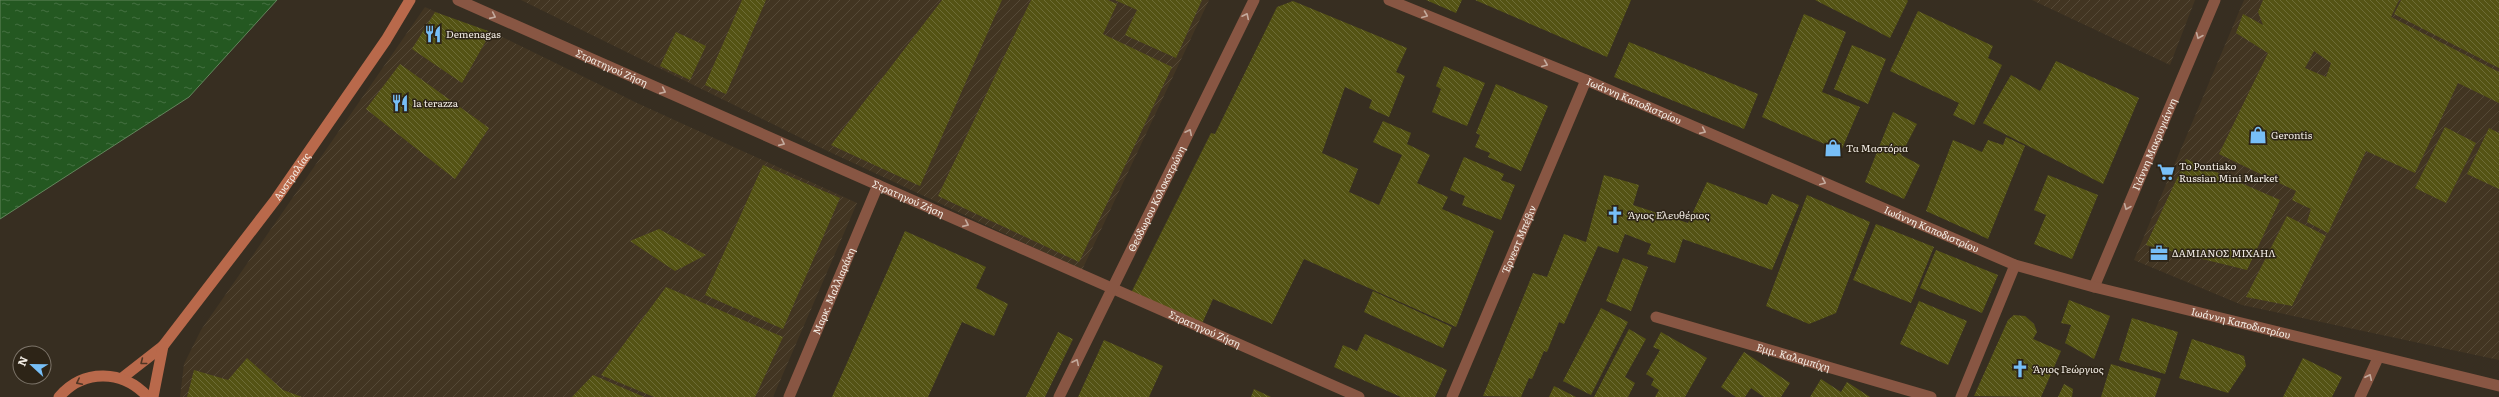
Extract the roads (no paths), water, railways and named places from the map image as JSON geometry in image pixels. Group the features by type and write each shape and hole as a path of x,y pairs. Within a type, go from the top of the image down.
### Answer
{"main road":[{"name":"Αυστραλίας","path":"163,346 276,199 386,40 410,0"},
{"path":"122,378 163,346"},
{"path":"153,397 163,346"},
{"path":"59,397 67,388 84,379 103,375 122,378 139,387 148,397"}],"street":[{"name":"Στρατηγού Ζήση","path":"458,0 1359,397"},
{"name":"Θεόδωρου Κολοκοτρώνη","path":"1058,397 1254,0"},
{"name":"Ιωάννη Καποδιστρίου","path":"1389,0 1586,80 2015,265 2094,287 2378,358 2499,386"},
{"name":"Γιάννη Μακρυγιάννη","path":"2094,287 2215,0"},
{"name":"Έρνεστ Μπέβιν","path":"1452,397 1586,80"},
{"name":"Μαρκ. Μαλλιαράκη","path":"789,397 878,185"},
{"path":"1961,397 2015,265"},
{"name":"Εμμ. Καλαμπίχη","path":"1656,317 1931,397"},
{"path":"2360,397 2378,358"}],"water":[{"path":"0,0 277,0 189,97 0,219"}],"place":[{"name":"Demenagas","path":"433,34"},
{"name":"la terazza","path":"400,103"},
{"name":"Gerontis","path":"2258,135"},
{"name":"Τα Μαστόρια","path":"1833,148"},
{"name":"To Pontiako Russian Mini Market","path":"2166,172"},
{"name":"Άγιος Ελευθέριος","path":"1615,215"},
{"name":"ΔΑΜΙΑΝΟΣ ΜΙΧΑΗΛ","path":"2159,253"},
{"name":"Άγιος Γεώργιος","path":"2020,369"}]}
